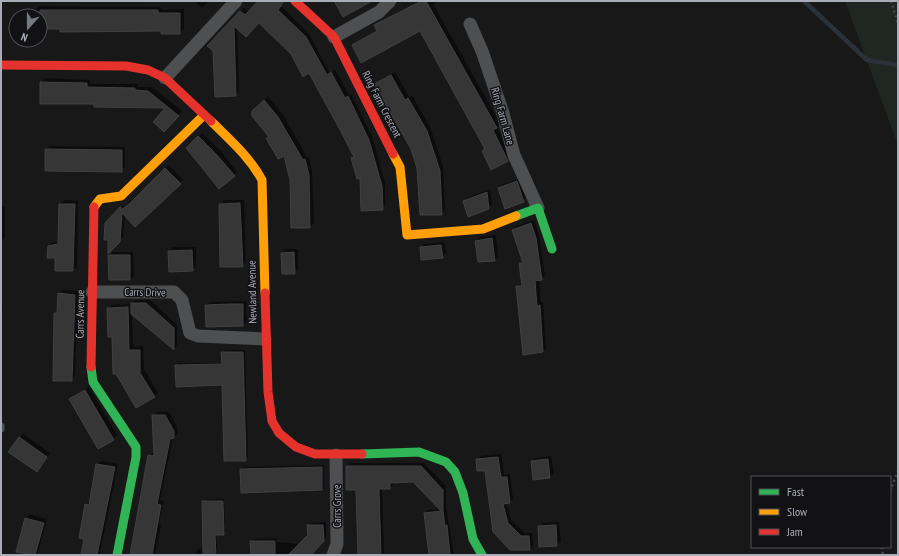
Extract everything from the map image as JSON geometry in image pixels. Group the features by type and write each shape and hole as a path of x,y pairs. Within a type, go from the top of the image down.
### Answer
{"street":[{"path":"165,78 236,1"},
{"name":"Ring Farm Crescent","path":"296,1 334,37 400,167 407,236 483,229 538,208"},
{"path":"334,37 379,12 390,1"},
{"name":"Ring Farm Lane","path":"470,24 482,51 502,110 514,155 538,208 552,249"},
{"name":"Newland Avenue","path":"1,65 126,66 148,70 165,78 243,152 254,165 262,180 265,339 270,410 272,421 278,433 296,447 314,454 336,455 419,452 446,462 455,472 464,493 473,540 482,555"},
{"name":"Carrs Avenue","path":"117,555 136,457 136,447 93,382 91,371 94,205 100,199 122,196 204,115"},
{"name":"Carrs Drive","path":"92,292 174,292 182,300 190,333 198,336 265,339"},
{"name":"Carrs Grove","path":"333,555 337,544 336,455"}],"path":[{"path":"891,1 898,23"},
{"path":"891,488 898,471"}],"shaded area":[{"path":"845,1 898,1 898,145"}],"building":[{"path":"258,1 284,1 278,10 306,37 327,75 331,72 345,98 348,96 369,140 382,186 383,210 361,211 360,178 357,179 351,158 354,157 339,128 309,73 303,77 291,54 259,23 246,37 234,26 236,96 215,97 213,51 207,46 240,11 245,15"},
{"path":"334,1 372,1 343,17"},
{"path":"421,1 426,1 497,128 493,130 508,161 491,170 482,151 485,149 420,31 361,63 352,45 377,31 374,25"},
{"path":"48,10 158,10 158,13 180,13 180,34 161,34 161,31 60,32 60,29 48,29"},
{"path":"391,75 405,100 408,98 427,131 440,171 442,215 420,215 417,168 411,149 374,84"},
{"path":"40,82 87,83 87,87 135,88 135,90 148,91 179,116 164,132 153,122 165,108 94,107 94,104 40,104"},
{"path":"264,100 278,117 303,160 305,159 309,175 310,228 291,228 290,180 284,156 278,159 266,138 269,137 252,116 252,111"},
{"path":"198,136 235,176 219,189 186,148"},
{"path":"45,149 122,150 122,172 45,171"},
{"path":"165,168 181,184 135,227 122,213 120,242 108,254 108,240 104,240 105,223 120,207 121,210 129,204"},
{"path":"517,181 524,202 505,209 498,188"},
{"path":"487,192 489,209 468,217 463,201"},
{"path":"240,203 243,267 220,267 219,204"},
{"path":"59,204 75,204 73,271 55,271 55,258 47,258 48,246 58,244"},
{"path":"531,223 536,238 542,280 535,281 537,306 540,305 543,352 523,355 516,286 522,286 519,263 523,263 512,230"},
{"path":"492,238 495,261 478,262 475,241"},
{"path":"441,245 443,258 421,260 420,247"},
{"path":"192,250 193,271 169,272 168,251"},
{"path":"294,252 295,274 282,274 281,253"},
{"path":"108,255 130,255 130,280 109,280"},
{"path":"58,293 75,295 72,381 53,381 54,313 57,313"},
{"path":"131,303 146,303 174,328 174,350 131,314"},
{"path":"243,304 243,326 206,327 205,305"},
{"path":"128,307 129,350 140,350 140,373 155,397 136,408 116,374 113,374 112,337 108,337 107,308"},
{"path":"221,352 243,352 246,461 224,461 222,385 176,387 175,365 222,364"},
{"path":"85,390 114,440 98,449 69,399"},
{"path":"152,415 165,415 174,431 174,438 170,439 157,504 161,505 152,555 130,555 148,455 154,456"},
{"path":"19,437 47,457 37,472 8,452"},
{"path":"498,457 501,477 507,477 510,503 503,504 508,523 521,536 529,536 530,550 510,550 493,532 485,471 477,471 476,459"},
{"path":"548,459 550,478 533,480 531,461"},
{"path":"96,464 115,467 97,555 81,555 84,539 79,538 85,504 89,505"},
{"path":"346,466 421,466 443,490 443,511 445,526 447,525 450,555 429,555 424,513 441,511 413,482 390,483 390,489 379,489 381,555 358,555 356,490 346,490"},
{"path":"322,467 322,490 241,493 240,469"},
{"path":"202,501 223,501 224,535 215,535 216,555 203,555"},
{"path":"25,518 44,523 35,555 16,552"},
{"path":"307,525 323,525 324,541 311,555 288,555 308,535"},
{"path":"556,525 557,546 539,547 538,526"},
{"path":"250,541 275,541 275,555 251,555"}],"waterway":[{"path":"804,1 867,60 898,65"}],"traffic: fast":[{"path":"516,216 538,208 552,249"},
{"path":"91,367 93,382 136,447 136,457 117,555"},
{"path":"362,454 419,452 446,462 455,472 463,493 473,539 482,555"}],"traffic: slow":[{"path":"94,207 100,199 121,196 204,115"},
{"path":"211,121 245,156 262,180 265,293"},
{"path":"393,154 400,167 407,235 483,229 516,216"}],"traffic: jam":[{"path":"295,1 334,37 393,154"},
{"path":"1,65 126,66 148,70 165,78 211,121"},
{"path":"91,367 94,207"},
{"path":"265,293 268,392 272,421 279,433 296,447 315,454 362,454"}]}
